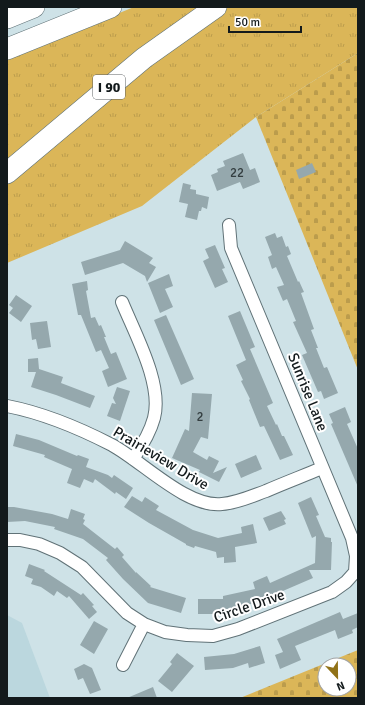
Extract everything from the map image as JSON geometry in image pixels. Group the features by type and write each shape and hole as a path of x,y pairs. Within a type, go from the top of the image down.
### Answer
{"highway":[{"path":"7,18 34,7"},
{"path":"7,49 111,7"},
{"name":"I 90","path":"7,173 144,58 216,7"}],"street":[{"name":"Sunrise Lane","path":"230,225 231,248 352,538 356,556 355,572"},
{"path":"122,302 152,374 155,395 154,417 146,439 133,459"},
{"name":"Prairieview Drive","path":"7,406 28,410 84,432 112,446 133,459 189,497 206,504 222,505 240,501 322,468"},
{"name":"Circle Drive","path":"7,540 20,540 40,544 60,553 82,567 127,613 144,624 165,632 187,635 213,636 238,629 332,592 346,582 355,572"},
{"path":"123,665 144,624"}],"shaded area":[{"path":"7,615 22,623 50,698 7,698"}],"green space":[{"path":"134,7 206,7 7,166 7,59"},
{"path":"228,7 358,7 358,53 256,117 142,206 7,263 7,185 155,58"},
{"path":"358,53 358,370 256,117"},
{"path":"358,650 358,698 240,698 317,667 317,697 357,697 357,657 341,657"}],"building":[{"path":"243,153 250,170 255,168 260,182 243,189 240,182 217,191 211,175 218,172 217,169 225,166 223,161"},
{"path":"312,163 316,172 299,179 296,170"},
{"path":"183,183 191,185 190,189 196,190 196,194 209,197 207,209 202,207 201,211 199,211 197,220 185,217 188,204 179,202"},
{"path":"275,233 277,238 282,236 286,247 288,246 291,254 287,256 304,292 301,293 314,329 311,330 318,348 316,348 324,368 327,367 338,393 324,399 321,391 318,392 302,355 307,353 293,322 296,321 287,299 283,301 277,287 284,285 276,267 272,269 268,257 272,255 265,237"},
{"path":"125,241 153,258 149,263 156,267 147,282 145,276 123,263 85,275 81,262 120,250"},
{"path":"215,245 225,268 222,269 228,282 215,288 203,261 209,258 205,249"},
{"path":"169,274 173,286 165,289 173,307 160,313 148,283"},
{"path":"87,281 88,290 86,291 91,318 95,317 99,326 101,325 111,354 116,352 127,379 108,387 102,371 109,368 101,350 96,352 81,315 78,315 72,284"},
{"path":"16,295 32,306 21,322 9,313 13,308 9,305"},
{"path":"240,311 255,347 250,349 273,403 267,406 293,455 280,460 264,426 260,427 236,365 246,360 228,316"},
{"path":"166,315 194,379 181,385 154,320"},
{"path":"47,321 51,347 38,349 36,339 32,340 30,323"},
{"path":"38,358 39,369 63,377 61,383 95,396 90,408 31,387 36,372 28,372 28,359"},
{"path":"117,387 130,391 120,421 107,416 112,403 116,404 113,398"},
{"path":"192,393 212,394 208,439 201,437 193,452 207,460 209,456 219,461 213,473 227,467 219,482 199,472 200,470 172,458 185,429 189,431"},
{"path":"345,407 351,422 347,424 358,449 358,487 331,424 333,423 329,414"},
{"path":"16,434 39,440 77,456 78,455 89,459 86,467 108,475 112,478 114,475 133,488 126,499 116,492 115,494 95,479 93,483 84,479 80,488 67,483 72,469 44,457 45,455 13,446"},
{"path":"256,455 262,469 241,478 235,464"},
{"path":"132,496 142,502 145,497 159,506 156,510 193,530 218,538 242,533 241,527 253,524 257,543 235,547 236,562 224,563 224,557 217,558 216,552 186,545 124,507"},
{"path":"311,497 319,515 316,516 325,537 331,538 331,570 309,570 313,578 255,603 216,612 216,614 198,614 198,599 223,599 223,596 255,589 253,582 267,576 270,583 315,563 316,536 312,538 298,503"},
{"path":"7,507 52,514 68,519 71,509 85,514 83,524 115,549 117,547 124,555 122,557 136,573 151,586 150,587 186,598 181,613 148,603 106,560 108,558 83,539 54,529 55,527 25,521 7,522"},
{"path":"281,511 286,519 284,520 286,524 269,531 263,518"},
{"path":"29,564 45,570 44,571 81,595 83,593 94,605 92,606 97,612 89,619 69,596 67,598 57,591 54,596 41,587 31,584 33,579 25,576"},
{"path":"340,612 343,619 358,613 358,627 352,630 353,633 338,639 335,630 295,646 301,660 280,669 275,655 283,652 277,639"},
{"path":"94,621 108,629 94,654 80,645"},
{"path":"260,646 265,663 249,668 248,663 233,668 205,670 204,657 234,654"},
{"path":"177,653 194,666 172,692 158,681 172,664 170,662"},
{"path":"84,664 92,668 101,690 90,694 83,678 78,680 74,669"},
{"path":"153,687 157,698 127,698"}]}
